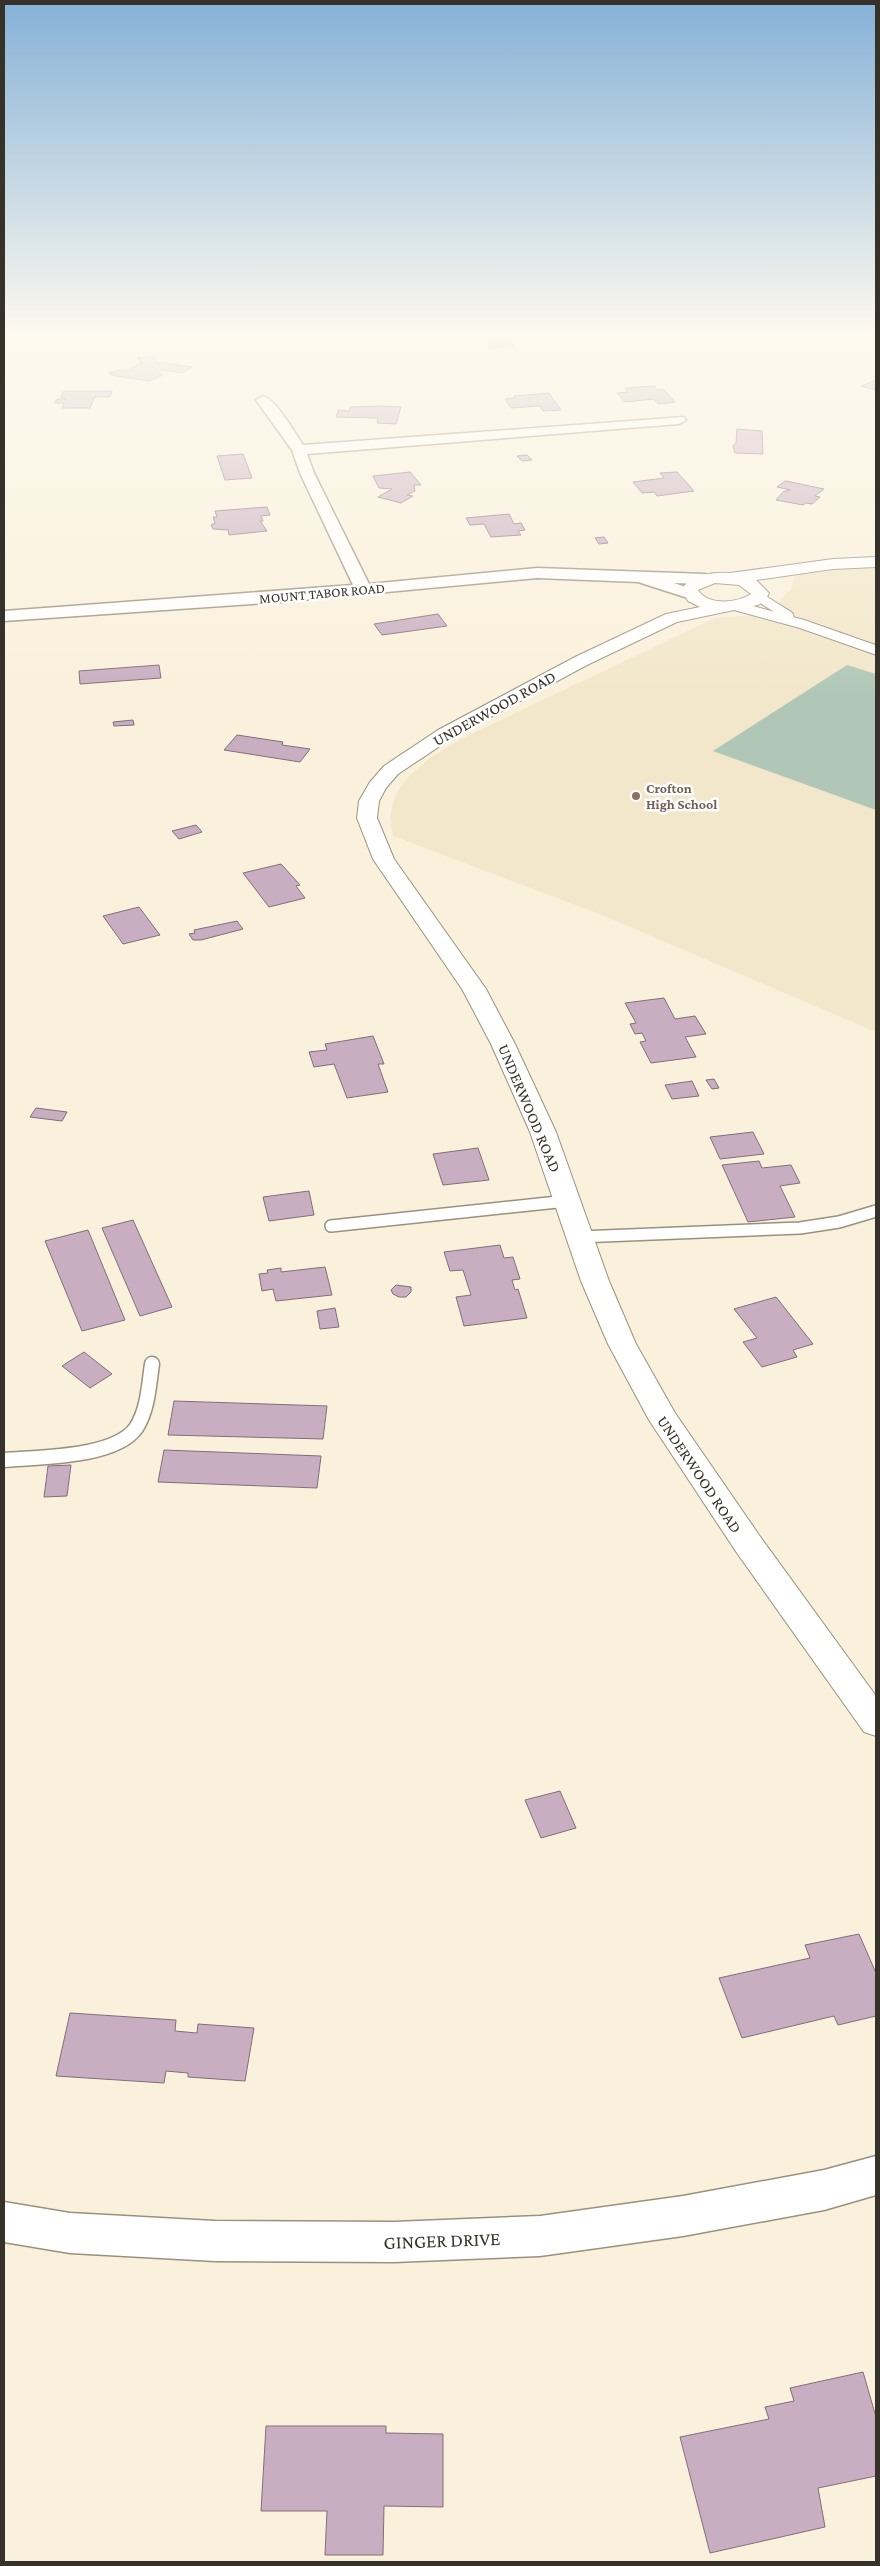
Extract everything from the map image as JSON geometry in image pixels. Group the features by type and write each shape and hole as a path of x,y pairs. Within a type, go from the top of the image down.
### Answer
{"street":[{"path":"301,456 363,589"},
{"path":"705,580 876,562"},
{"path":"729,578 750,583 760,595 800,569"},
{"name":"MOUNT TABOR ROAD","path":"4,616 280,597 537,573 705,580"},
{"name":"MOUNT TABOR ROAD","path":"640,577 691,595"},
{"name":"UNDERWOOD ROAD","path":"672,618 691,595 692,586 705,580"},
{"path":"691,595 704,603 731,607"},
{"name":"UNDERWOOD ROAD","path":"760,595 747,605 672,618 581,661 445,734 391,770 377,786 369,801 367,818 384,859 474,989 503,1044 542,1132 595,1281 622,1344 664,1420 748,1544 876,1722"},
{"name":"GINGER DRIVE","path":"4,2222 70,2233 215,2241 394,2242 540,2236 683,2216 824,2190 876,2175"}],"lane":[{"path":"760,595 802,624"},
{"path":"731,607 802,624 876,650"},
{"path":"331,1226 567,1201"},
{"path":"579,1236 757,1231 819,1226 850,1221 876,1211"},
{"path":"4,1460 97,1449 123,1441 136,1429 142,1413 152,1364"}],"shaded area":[{"name":"Crofton High School","path":"876,567 876,1032 602,915 393,836 390,818 393,802 399,789 410,775 429,759 461,739 715,618 766,614 791,589 795,576 826,571"}],"green space":[{"path":"847,665 876,674 876,810 713,751"}],"building":[{"path":"217,456 244,456 252,478 225,480"},
{"path":"517,456 528,456 532,460 522,461"},
{"path":"410,472 421,485 414,485 415,491 407,495 413,496 401,503 378,497 392,489 379,488 373,476"},
{"path":"677,472 694,491 657,496 654,492 642,493 633,482 664,478 660,473"},
{"path":"785,481 824,489 815,496 820,497 812,504 806,503 803,505 776,500 783,492 790,490 777,487"},
{"path":"267,507 270,515 261,516 263,521 260,521 267,531 229,535 228,530 213,529 211,525 215,523 213,517 217,517 215,511"},
{"path":"509,514 514,524 521,523 525,530 518,531 521,535 491,537 484,524 470,525 466,518"},
{"path":"604,537 608,543 599,544 595,538"},
{"path":"438,614 447,626 382,635 374,624"},
{"path":"159,665 161,678 80,684 79,671"},
{"path":"133,720 134,725 114,726 113,722"},
{"path":"237,735 283,742 282,745 310,749 300,762 224,750"},
{"path":"196,825 202,832 179,839 172,831"},
{"path":"281,864 300,885 296,886 305,898 269,907 243,873"},
{"path":"139,907 160,935 123,944 103,916"},
{"path":"237,921 243,929 201,940 193,940 189,934 195,933 194,930"},
{"path":"664,998 675,1019 695,1016 706,1034 685,1037 696,1057 651,1063 640,1042 646,1041 642,1033 635,1034 630,1024 636,1023 625,1003"},
{"path":"373,1036 384,1064 378,1064 388,1092 347,1098 334,1064 314,1067 309,1052 327,1050 325,1044"},
{"path":"714,1079 719,1088 712,1089 706,1080"},
{"path":"692,1081 699,1096 672,1099 665,1085"},
{"path":"36,1108 67,1112 62,1121 30,1117"},
{"path":"753,1132 764,1154 720,1159 710,1137"},
{"path":"478,1148 489,1180 443,1185 433,1154"},
{"path":"759,1161 762,1168 791,1165 800,1183 780,1186 795,1217 748,1222 722,1165"},
{"path":"309,1191 314,1215 269,1221 263,1197"},
{"path":"133,1220 172,1307 140,1316 102,1228"},
{"path":"88,1230 125,1320 82,1331 45,1241"},
{"path":"500,1245 504,1258 513,1257 520,1279 512,1280 515,1290 518,1289 527,1318 464,1326 456,1297 471,1295 463,1270 450,1271 444,1252"},
{"path":"325,1267 332,1295 276,1301 273,1289 262,1291 259,1274 268,1273 267,1270 281,1268 281,1272"},
{"path":"396,1285 411,1287 411,1292 406,1297 399,1297 393,1294 391,1290"},
{"path":"776,1297 813,1344 793,1350 797,1357 762,1367 743,1342 757,1338 734,1309"},
{"path":"335,1308 339,1327 320,1329 317,1311"},
{"path":"84,1352 112,1374 90,1388 62,1366"},
{"path":"174,1401 327,1406 323,1439 168,1435"},
{"path":"164,1450 321,1456 317,1488 158,1482"},
{"path":"71,1465 67,1496 44,1497 48,1466"},
{"path":"560,1791 576,1828 541,1838 525,1800"},
{"path":"859,1934 876,1973 876,2016 838,2025 834,2016 742,2038 719,1978 810,1958 805,1945"},
{"path":"70,2013 176,2020 175,2031 197,2033 198,2024 254,2028 245,2081 188,2077 188,2073 166,2071 164,2083 56,2076"},
{"path":"863,2372 876,2417 876,2476 818,2488 825,2527 710,2553 680,2437 769,2419 765,2407 794,2401 790,2388"},
{"path":"266,2426 386,2426 386,2433 443,2434 443,2507 384,2506 383,2555 325,2555 327,2511 261,2511"}],"place":[{"name":"Crofton High School","path":"636,796"}]}
